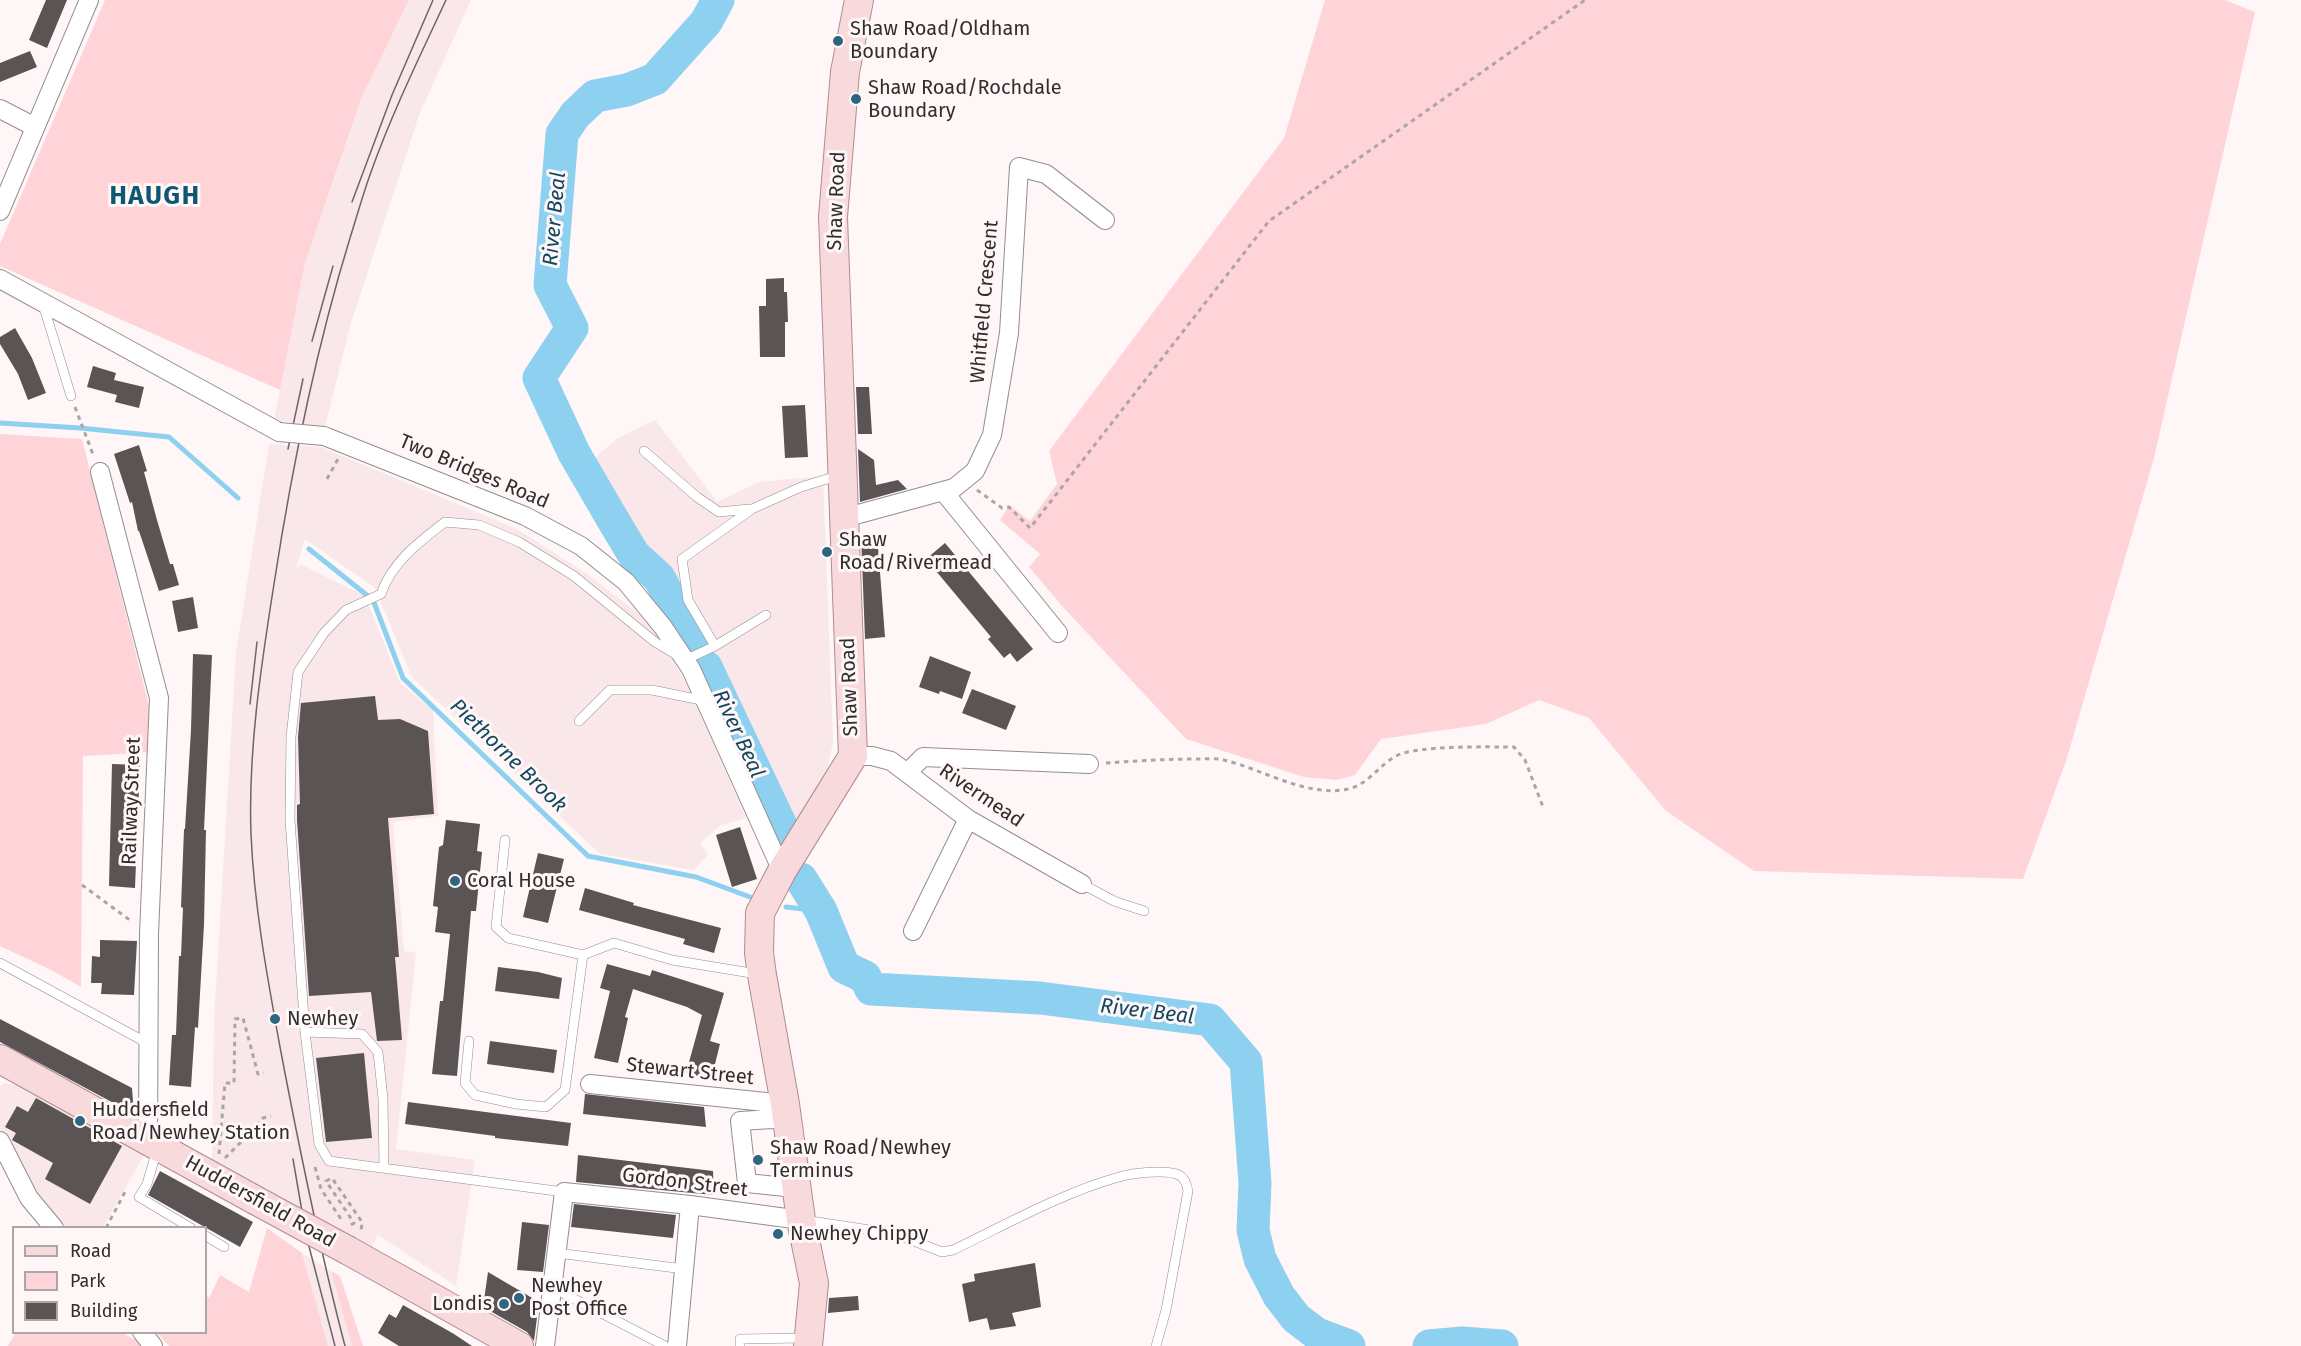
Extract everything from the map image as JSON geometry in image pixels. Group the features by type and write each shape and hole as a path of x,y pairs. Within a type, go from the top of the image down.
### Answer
{"main road":[{"name":"Shaw Road","path":"809,1342 814,1283 795,1188 786,1112 762,975 759,953 760,913 782,871 853,756 833,217 859,0"},
{"name":"Huddersfield Road","path":"0,1059 519,1346"}],"street":[{"path":"0,211 89,0"},
{"path":"0,109 35,127"},
{"name":"Whitfield Crescent","path":"844,518 954,488 975,471 993,435 1009,333 1019,167 1046,174 1105,220"},
{"name":"Two Bridges Road","path":"0,279 279,432 324,436 525,516 581,546 626,582 663,627 685,660 706,701 782,871"},
{"name":"Railway Street","path":"100,472 159,698 149,934 149,1044 153,1142"},
{"path":"943,491 1058,633"},
{"name":"Rivermead","path":"853,756 872,756 891,761 968,819 1082,884"},
{"path":"907,772 922,758 1089,764"},
{"path":"913,931 968,819"},
{"name":"Stewart Street","path":"590,1084 786,1112"},
{"path":"786,1112 772,1119 740,1121 744,1163 747,1183 795,1188"},
{"path":"0,1141 29,1198 53,1226"},
{"path":"545,1346 564,1192"},
{"name":"Gordon Street","path":"564,1192 690,1205 801,1220"},
{"path":"677,1346 690,1205"},
{"path":"144,1334 153,1346"}],"lane":[{"path":"43,302 71,396"},
{"path":"644,451 697,497 719,512 752,509"},
{"path":"715,645 688,600 682,559 752,509 801,488 843,475"},
{"path":"564,1192 329,1161 320,1144 305,1032 290,820 291,737 298,672 324,633 338,618 346,610 381,594 408,550 445,522 479,525 519,542 574,576 655,642 685,660 766,615"},
{"path":"579,721 610,690 652,690 706,701"},
{"path":"506,840 496,927 508,939 583,955 614,943 672,960 762,975"},
{"path":"1082,884 1114,900 1144,911"},
{"path":"469,1041 465,1083 475,1095 516,1104 546,1107 565,1090 583,955"},
{"path":"0,963 149,1044"},
{"path":"305,1032 362,1034 378,1052 383,1099 384,1168"},
{"path":"153,1142 147,1184 139,1197 189,1226"},
{"path":"801,1220 896,1234 942,1252 953,1250 1067,1197 1121,1176 1156,1172 1178,1174 1185,1180 1188,1191 1166,1311 1156,1346"},
{"path":"207,1237 224,1247"},
{"path":"557,1253 684,1269"},
{"path":"552,1288 665,1346"},
{"path":"740,1346 740,1339 809,1342"}],"path":[{"path":"964,480 1002,508 1009,507 1030,528 1269,221 1585,0"},
{"path":"79,416 88,441"},
{"path":"327,479 341,453"},
{"path":"1089,764 1185,759 1223,760 1299,785 1327,790 1348,789 1362,783 1398,754 1411,751 1514,747 1526,760 1543,807"},
{"path":"82,885 149,934"},
{"path":"219,1165 225,1083 234,1083 235,1019 243,1018 258,1074 264,1072"},
{"path":"234,1149 263,1118 271,1116"},
{"path":"314,1159 321,1189 348,1228 354,1223 326,1181 332,1178 362,1222 363,1230 349,1251"}],"shaded area":[{"path":"409,0 471,0 419,115 351,323 325,427 274,420 305,263 361,99"},
{"path":"655,420 717,502 759,482 823,476 833,742 825,779 789,833 676,598 612,512 587,464 618,438"},
{"path":"269,444 321,447 517,529 587,574 651,623 688,687 746,818 721,825 700,843 708,855 693,870 600,854 412,677 375,588 305,539 296,568 302,565 365,596 400,683 433,710 438,816 393,822 404,951 416,953 396,1149 475,1160 456,1286 378,1235 370,1251 212,1161 214,1020 236,653"},
{"path":"5,1083 23,1087 144,1155 104,1226 62,1226 32,1190 0,1129 0,1086"},
{"path":"302,1253 331,1271 352,1346 328,1346"}],"green space":[{"path":"105,0 409,0 361,99 305,263 280,390 0,266 0,244"},
{"path":"1325,0 2225,0 2255,12 2154,458 2066,761 2023,879 1754,871 1666,811 1589,718 1539,700 1486,724 1381,739 1355,775 1337,780 1304,777 1186,739 1062,606 1029,567 1040,554 1000,520 1009,505 1030,521 1057,484 1049,451 1284,138"},
{"path":"0,434 82,439 149,706 152,752 83,756 81,987 0,946"},
{"path":"267,1228 302,1253 328,1346 169,1346 158,1334 207,1334 207,1297 209,1298 220,1275 249,1292"},
{"path":"331,1271 340,1276 363,1346 352,1346"},
{"path":"15,1334 124,1334 147,1346 8,1346"}],"building":[{"path":"46,0 67,0 47,48 29,40"},
{"path":"30,51 37,67 0,82 0,63"},
{"path":"784,278 788,322 785,322 785,357 760,357 759,306 766,306 766,279"},
{"path":"15,328 32,358 46,393 28,400 18,374 0,344 0,337"},
{"path":"93,366 116,373 114,380 144,387 139,408 115,402 117,395 87,387"},
{"path":"856,387 869,387 872,434 858,434"},
{"path":"805,405 808,457 785,458 782,406"},
{"path":"139,445 157,520 179,585 159,591 138,531 132,502 130,503 114,454"},
{"path":"858,449 874,460 876,485 898,480 907,489 860,502"},
{"path":"877,533 885,637 865,639 861,534"},
{"path":"945,543 1033,649 1017,662 1010,653 1004,658 988,639 991,637 926,559"},
{"path":"193,597 198,628 178,632 172,601"},
{"path":"193,654 212,655 204,830 206,830 204,925 198,1028 195,1027 191,1087 169,1085 172,1035 176,1035 179,956 181,956 184,829 191,730"},
{"path":"930,656 971,672 962,699 919,687"},
{"path":"972,689 1016,706 1006,730 962,713"},
{"path":"375,696 378,720 400,719 428,731 434,814 388,818 399,957 395,957 402,1040 377,1041 371,992 309,996 297,820 297,805 300,804 298,737 301,703"},
{"path":"112,764 140,765 135,888 109,886"},
{"path":"446,820 480,824 477,851 482,852 476,911 471,911 457,1076 432,1074 450,934 435,932 438,907 433,906 439,847 443,845"},
{"path":"740,827 757,879 732,887 716,835"},
{"path":"538,853 564,859 548,923 523,917"},
{"path":"585,888 634,903 633,905 721,928 714,953 683,944 685,939 579,910"},
{"path":"100,940 137,941 134,995 101,994 102,983 91,983 92,956 100,957"},
{"path":"607,964 650,976 652,970 724,993 710,1041 720,1044 711,1080 686,1073 702,1015 687,1007 633,989 625,1017 628,1018 618,1063 594,1058 610,991 600,988"},
{"path":"498,967 538,972 562,978 559,999 495,991"},
{"path":"0,1019 132,1088 134,1114 0,1042"},
{"path":"490,1041 557,1050 554,1073 487,1064"},
{"path":"364,1053 372,1138 326,1142 316,1058"},
{"path":"585,1094 704,1107 706,1127 583,1114"},
{"path":"36,1098 122,1146 90,1204 45,1179 53,1163 12,1140 16,1133 5,1127 17,1106 28,1112"},
{"path":"408,1102 571,1123 568,1146 495,1138 495,1136 405,1124"},
{"path":"578,1155 713,1171 714,1195 576,1182"},
{"path":"160,1171 253,1222 240,1247 207,1228 207,1226 203,1226 148,1195"},
{"path":"574,1204 676,1215 673,1238 571,1227"},
{"path":"522,1222 549,1225 543,1272 517,1270"},
{"path":"1035,1263 1041,1307 1012,1313 1016,1326 990,1330 987,1318 969,1322 962,1284 975,1281 974,1274"},
{"path":"488,1272 539,1302 534,1341 527,1332 483,1307"},
{"path":"858,1296 859,1310 828,1313 829,1298"},
{"path":"403,1305 472,1346 399,1346 378,1333 389,1314 396,1318"}],"waterway":[{"name":"River Beal","path":"693,640 659,578 634,555 616,525 574,453 539,378 572,328 550,285 562,134 575,115 595,96 627,90 655,79 706,22 718,0"},
{"name":"Piethorne Brook","path":"0,423 169,437 238,498"},
{"name":"Piethorne Brook","path":"309,549 373,600 403,678 588,856 696,877 750,897"},
{"name":"River Beal","path":"706,667 785,834"},
{"name":"River Beal","path":"801,879 821,911 844,967 865,977 871,989 1040,998 1210,1020 1246,1062 1255,1183 1253,1230 1260,1259 1279,1296 1296,1318 1317,1334 1349,1346"},
{"name":"Piethorne Brook","path":"786,907 821,911"},
{"name":"River Beal","path":"1429,1346 1462,1343 1502,1346"}],"tram line":[{"path":"352,202 392,95 433,0"},
{"path":"345,1346 302,1159 270,994 255,887 251,834 254,740 264,646 281,540 306,410 337,281 379,150 446,0"},
{"path":"312,341 333,266"},
{"path":"288,449 303,379"},
{"path":"250,704 257,642"},
{"path":"293,1159 306,1235 335,1346"}],"place":[{"name":"Shaw Road/Oldham Boundary","path":"838,41"},
{"name":"Shaw Road/Rochdale Boundary","path":"856,99"},
{"name":"Shaw Road/Rivermead","path":"827,552"},
{"name":"Coral House","path":"455,881"},
{"name":"Newhey","path":"275,1019"},
{"name":"Huddersfield Road/Newhey Station","path":"80,1121"},
{"name":"Shaw Road/Newhey Terminus","path":"758,1160"},
{"name":"Newhey Chippy","path":"778,1234"},
{"name":"Newhey Post Office","path":"519,1298"},
{"name":"Londis","path":"504,1304"}],"district":[{"name":"HAUGH","path":"155,197"}]}
